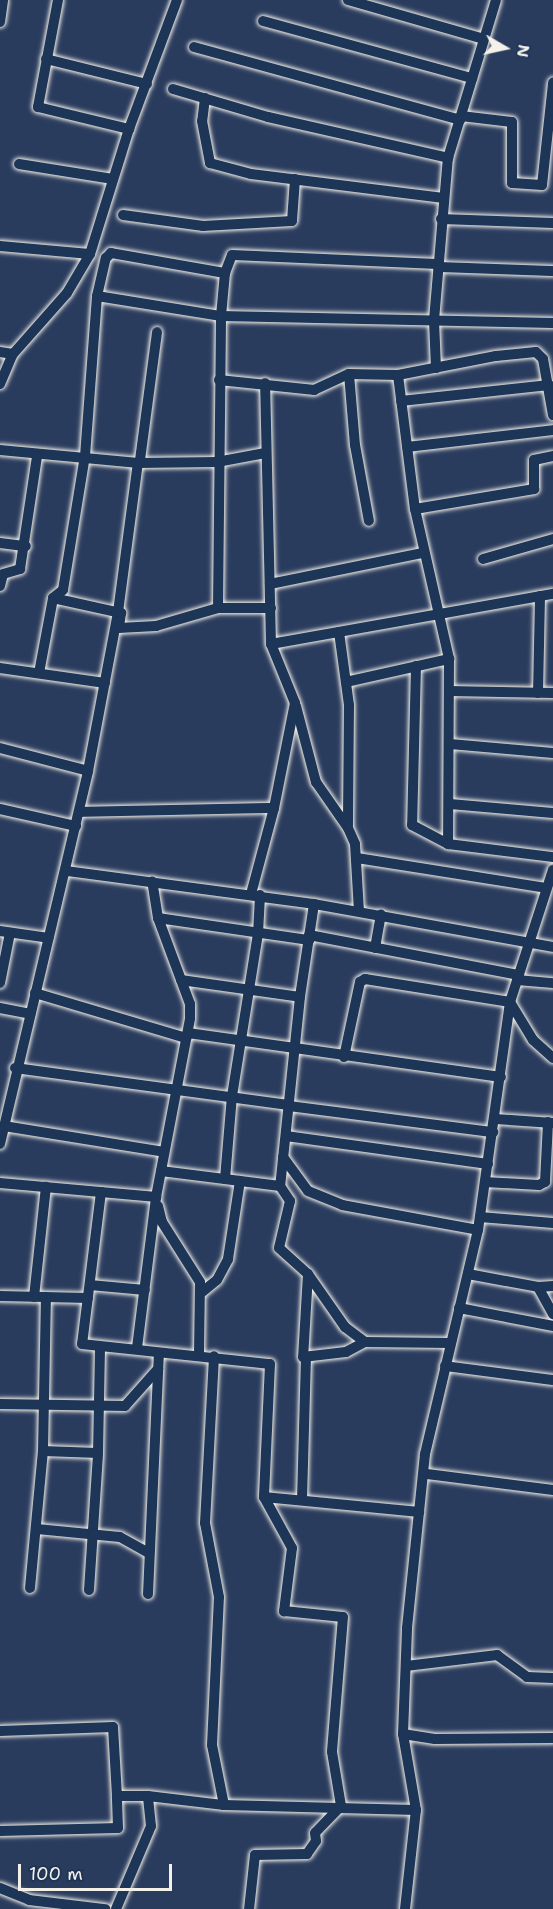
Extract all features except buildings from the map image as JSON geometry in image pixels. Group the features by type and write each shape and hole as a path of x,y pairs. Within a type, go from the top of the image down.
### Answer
{"street":[{"path":"0,22 3,0"},
{"path":"58,0 38,107 129,129"},
{"path":"0,384 13,354 67,293 90,254 129,129 177,0"},
{"path":"348,0 484,39"},
{"path":"436,368 434,320 448,158 496,0"},
{"path":"263,21 472,78"},
{"path":"194,47 460,118 512,122 512,183 542,184 553,83"},
{"path":"46,59 147,84"},
{"path":"173,88 204,98 448,158"},
{"path":"204,98 202,121 210,163 251,174 444,198"},
{"path":"19,164 114,179"},
{"path":"123,214 202,226 292,220 295,178"},
{"path":"441,219 553,223"},
{"path":"0,246 90,254"},
{"path":"39,673 53,598 63,590 85,456 97,296 111,253 225,273"},
{"path":"218,608 217,462 221,316 225,273 236,253 553,271"},
{"path":"97,296 221,316 553,323"},
{"path":"0,1144 15,1068 67,871 88,771 118,612 157,332"},
{"path":"0,352 13,354"},
{"path":"219,380 265,383 314,390 349,374 398,375 536,352 543,359 553,415"},
{"path":"349,374 355,445 369,521"},
{"path":"398,375 415,509 423,553 449,659 448,844"},
{"path":"265,383 271,644 295,703 316,782 348,828"},
{"path":"401,401 549,385"},
{"path":"407,447 553,430"},
{"path":"0,450 37,456 217,462 265,453"},
{"path":"0,586 3,574 20,569 26,546 37,456"},
{"path":"415,509 534,489 534,460 553,456"},
{"path":"483,559 553,539"},
{"path":"0,543 26,546"},
{"path":"270,584 423,553"},
{"path":"271,644 553,594"},
{"path":"538,693 540,596"},
{"path":"53,598 121,613 119,628 142,627 218,608 271,608"},
{"path":"339,632 346,682 348,828 357,858 359,911"},
{"path":"346,682 449,659"},
{"path":"416,666 412,825 448,844 553,857"},
{"path":"0,668 105,683"},
{"path":"449,690 553,693"},
{"path":"225,1179 232,1096 258,934 256,894 295,703"},
{"path":"450,744 553,753"},
{"path":"0,748 88,771"},
{"path":"450,804 553,813"},
{"path":"79,812 274,808"},
{"path":"0,809 76,826"},
{"path":"357,858 546,888"},
{"path":"405,1909 416,1810 404,1734 406,1666 425,1454 478,1230 510,1002 553,870"},
{"path":"67,871 256,894 553,947"},
{"path":"137,1348 156,1197 174,1090 187,1036 190,1004 158,918 152,881"},
{"path":"315,904 300,996 282,1157 280,1186 290,1201 279,1248 308,1274 345,1327 365,1342"},
{"path":"375,948 381,915"},
{"path":"158,918 258,934 309,938 375,948 518,978 553,982"},
{"path":"0,983 5,932 49,938"},
{"path":"181,980 300,996"},
{"path":"344,1057 363,980 510,1002"},
{"path":"35,993 187,1036 295,1047 344,1057 501,1077"},
{"path":"510,1002 533,1040 553,1058"},
{"path":"0,1008 30,1014"},
{"path":"15,1068 493,1132"},
{"path":"485,1182 539,1185 545,1182 551,1122 495,1119"},
{"path":"4,1126 164,1152"},
{"path":"286,1136 488,1164"},
{"path":"282,1157 308,1191 342,1205 478,1230"},
{"path":"161,1171 280,1186"},
{"path":"202,1292 217,1280 228,1259 240,1181"},
{"path":"0,1183 156,1197"},
{"path":"34,1297 46,1187"},
{"path":"290,1201 308,1191"},
{"path":"101,1192 82,1344 100,1348 137,1348 159,1355 199,1354 270,1364 264,1497 292,1548 285,1611 343,1617 332,1752 341,1806"},
{"path":"156,1197 162,1222 194,1270 202,1292 199,1354"},
{"path":"480,1217 553,1223"},
{"path":"308,1274 303,1357 346,1352 365,1342 450,1342"},
{"path":"468,1274 538,1287 553,1286"},
{"path":"90,1285 145,1290"},
{"path":"538,1287 553,1314"},
{"path":"0,1296 88,1298"},
{"path":"30,1588 43,1451 46,1297"},
{"path":"459,1308 553,1326"},
{"path":"89,1590 98,1453 100,1348"},
{"path":"148,1594 147,1552 159,1355"},
{"path":"214,1356 205,1524 219,1597 212,1745 224,1805"},
{"path":"302,1500 306,1356"},
{"path":"445,1366 553,1380"},
{"path":"0,1404 128,1405 158,1369"},
{"path":"43,1451 98,1453"},
{"path":"427,1474 553,1490"},
{"path":"264,1497 419,1512"},
{"path":"37,1529 120,1537 147,1552"},
{"path":"406,1666 497,1655 526,1677 553,1678"},
{"path":"0,1731 112,1727 118,1828 0,1831"},
{"path":"404,1734 435,1739 553,1738"},
{"path":"117,1796 148,1796 224,1805 341,1806 416,1810"},
{"path":"116,1909 151,1826 148,1796"},
{"path":"249,1909 255,1855 308,1854 316,1841 315,1833 341,1806"},
{"path":"0,1888 29,1900 105,1909"}]}
